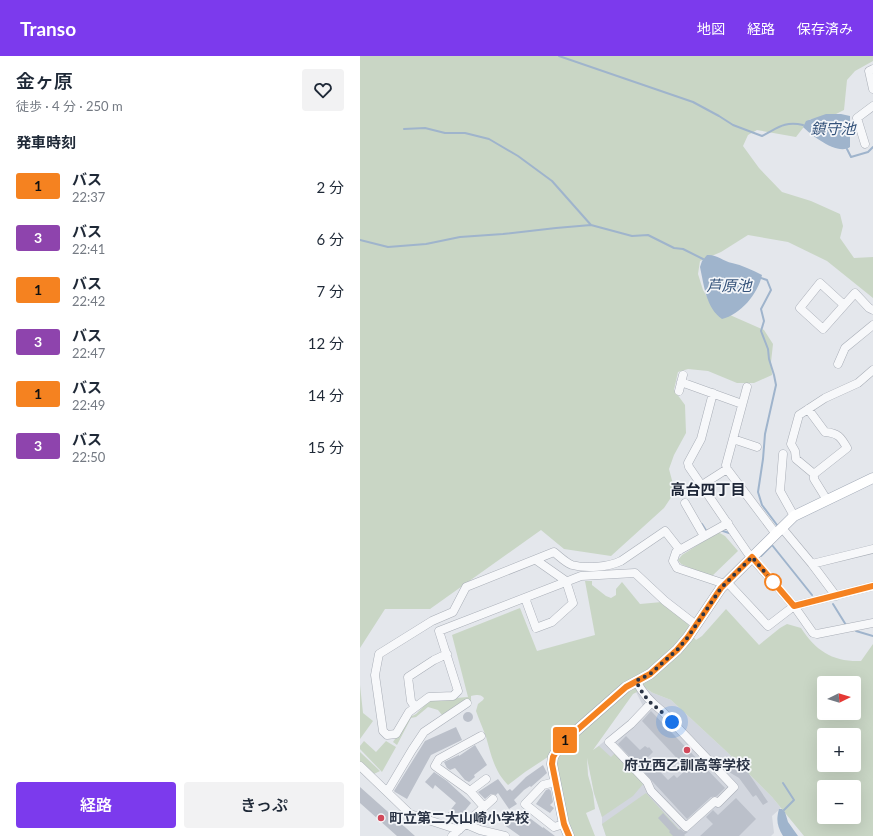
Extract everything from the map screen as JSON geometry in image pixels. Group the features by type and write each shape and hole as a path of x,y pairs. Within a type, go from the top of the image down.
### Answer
{"main road":[{"path":"569,836 564,824 552,764 553,757 560,745 626,687 650,674 677,650 726,583 794,516 873,478"}],"street":[{"path":"873,69 869,71 873,89"},
{"path":"865,144 857,118 873,106"},
{"path":"844,306 820,283 800,308 823,329 844,306 854,293 873,310"},
{"path":"838,364 845,348 873,325"},
{"path":"826,500 814,479 814,474 796,459 795,451 791,444 799,415 825,398 858,383 873,370"},
{"path":"679,391 682,378 713,393 742,404"},
{"path":"747,387 726,465 727,469 779,531 812,564 836,596"},
{"path":"713,393 701,438 688,463 689,467 752,557 794,606 813,633 818,634 873,623"},
{"path":"808,409 825,432 834,432 841,437 847,448 814,474"},
{"path":"733,439 757,447"},
{"path":"783,454 780,491 794,516"},
{"path":"702,485 727,469"},
{"path":"686,503 704,536"},
{"path":"728,523 676,552 673,561 677,568 726,583 768,626 794,606 873,586"},
{"path":"680,550 665,531 621,561 614,564 596,566 571,565 554,552 466,587 453,612 432,621 379,654 375,675 383,731 387,735 396,734 408,712 429,697 453,696 458,691 439,631 566,581 581,576 635,573 665,601 696,625"},
{"path":"812,564 873,550"},
{"path":"524,598 536,628 552,622 572,603 566,581 536,560"},
{"path":"415,708 411,701 408,677 434,660 447,654"},
{"path":"636,681 643,694 651,703 662,711 734,787 718,803 715,801 686,827 651,791 647,782 609,742 631,724 651,703"},
{"path":"387,792 424,732 467,703"},
{"path":"480,736 438,759 435,766 470,791 484,808"},
{"path":"360,766 410,814 460,830"},
{"path":"470,791 486,779"},
{"path":"555,782 543,785 525,804 554,827 564,824"},
{"path":"452,836 493,799"},
{"path":"466,824 480,833 501,834 505,836"}],"shaded area":[{"path":"645,688 671,700 727,752 772,797 781,808 772,816 774,833 771,836 606,836 602,824 602,817 594,793 588,759 589,754 644,708 636,692"}],"green space":[{"path":"360,56 873,56 873,61 855,71 847,80 844,110 828,118 810,119 796,137 757,130 748,135 743,146 759,168 782,192 811,201 840,214 843,226 840,238 854,258 873,257 873,298 827,261 788,242 748,235 721,252 700,261 698,274 703,290 714,308 764,330 773,344 771,362 772,375 754,383 737,383 708,371 688,369 678,372 674,390 685,405 686,433 674,455 669,469 674,488 672,496 664,508 611,556 564,549 541,530 430,609 385,609 360,648"},
{"path":"718,532 725,536 738,551 711,577 681,564 678,560 682,555"},
{"path":"585,581 592,581 592,585 611,598 616,595 616,589 622,582 640,604 662,602 688,623 689,626 687,630 696,640 702,636 726,609 759,645 787,624 801,628 819,649 826,654 842,660 861,661 873,644 873,836 804,836 772,797 727,752 671,700 645,688 633,694 593,750 599,746 611,757 615,753 644,783 633,796 602,817 594,793 587,758 588,775 593,793 595,809 586,813 595,836 573,836 554,753 508,785 503,780 494,762 476,711 478,704 484,698 481,696 471,696 471,704 446,716 442,715 438,710 428,707 416,717 411,718 397,745 393,742 410,717 416,714 430,700 468,697 452,635 520,608 537,651 595,635"},
{"path":"360,685 363,713 373,721 360,739"},
{"path":"364,741 376,752 386,741 396,747 382,772 360,749 360,746"},
{"path":"360,752 380,771 370,776 360,769"},
{"path":"646,793 685,836 606,836 602,824"}],"water":[{"name":"鎮守池","path":"826,114 841,114 850,116 850,147 839,149 832,147 812,135 803,127 806,121"},
{"name":"芦原池","path":"707,255 740,265 762,275 757,289 747,303 729,317 722,319 712,309 706,296 700,267 702,261"},
{"path":"779,809 782,809 785,812 788,822 798,836 783,836 779,829 778,823"}],"building":[{"path":"651,711 725,788 717,796 711,797 687,819 618,744 626,736 640,750 645,746 648,748 649,747 653,752 647,758 668,780 674,775 677,778 687,769 642,721"},
{"path":"466,712 470,712 472,713 472,721 466,722 463,719 463,715"},
{"path":"456,727 462,740 431,755 407,799 395,792 394,791 425,741"},
{"path":"475,745 487,765 474,775 475,777 469,782 465,780 455,768 450,770 447,768 444,762 459,756"},
{"path":"726,758 747,771 768,802 763,805 756,795 753,797 739,778 724,769 721,765"},
{"path":"543,765 547,773 531,787 530,786 524,790 514,800 517,804 509,809 498,793 496,795 491,794 485,799 478,792 498,779 507,791 510,789 512,791 526,777"},
{"path":"434,772 447,781 471,803 458,819 455,816 454,818 448,813 456,803 435,785 433,789 425,782"},
{"path":"360,787 415,836 397,836 360,803"},
{"path":"549,789 551,791 553,802 550,805 554,808 550,813 536,804 546,790"},
{"path":"736,798 756,819 739,836 700,836 713,824 706,817 713,810 718,815"},
{"path":"523,813 555,836 520,836 503,824 509,815 517,820"},
{"path":"663,813 679,830 688,832 684,835 685,836 673,836 669,832 670,831 658,818"}],"waterway":[{"path":"559,56 693,102 733,125 762,136 786,125 803,125"},
{"path":"404,129 425,128 445,133 465,133 489,139 518,156 552,181 591,225"},
{"path":"847,149 851,157 868,152 873,147"},
{"path":"360,240 388,247 426,244 460,237 591,225 632,236 648,235 674,248 683,249 703,259"},
{"path":"761,278 767,280 771,290 761,309 764,321 761,331 768,349 776,385 765,434 758,492 762,505 777,525"},
{"path":"702,524 707,532"},
{"path":"720,530 729,533"},
{"path":"761,556 772,545 812,595"},
{"path":"833,604 846,625"},
{"path":"856,631 873,636"},
{"path":"783,783 794,800 784,810"}],"bus line":[{"name":"1","path":"569,836 564,824 552,764 553,757 560,745 626,687 650,674 677,650 688,637 721,588 752,557 794,606 873,586"}],"place":[{"name":"府立西乙訓高等学校","path":"687,750"},
{"name":"町立第二大山崎小学校","path":"381,818"}],"district":[{"name":"高台四丁目","path":"708,490"}],"route":[{"path":"672,722 643,694 636,681 650,674 677,650 688,637 721,588 752,557 773,582"}]}
